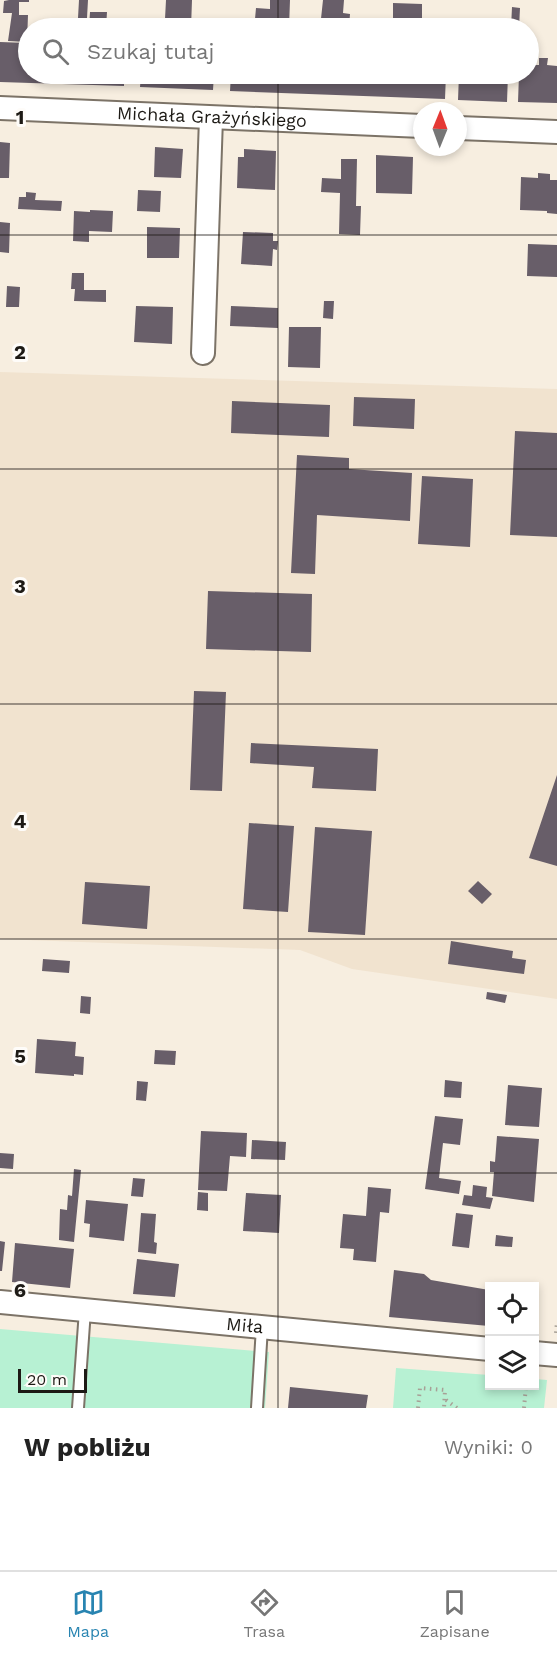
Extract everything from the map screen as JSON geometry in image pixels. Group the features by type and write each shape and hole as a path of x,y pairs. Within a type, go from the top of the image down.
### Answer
{"street":[{"name":"Michała Grażyńskiego","path":"0,108 413,126"},
{"path":"203,353 211,118"},
{"path":"467,128 557,132"},
{"name":"Miła","path":"0,1302 485,1349"},
{"path":"539,1353 557,1355"}],"lane":[{"path":"78,1408 85,1310"},
{"path":"257,1408 262,1327"}],"path":[{"path":"418,1408 420,1388 445,1390 444,1408"},
{"path":"524,1408 526,1390"},
{"path":"445,1399 457,1408"}],"shaded area":[{"path":"0,372 557,389 557,999 352,969 300,950 0,939"}],"green space":[{"path":"0,1329 269,1352 265,1408 0,1408"},
{"path":"396,1368 485,1375 485,1390 539,1390 539,1379 547,1380 544,1408 393,1408"}],"building":[{"path":"29,0 29,2 19,2 19,15 28,15 28,18 18,18 18,42 8,41 12,13 3,13 4,1"},
{"path":"79,0 88,0 87,18 78,18"},
{"path":"166,0 192,0 191,18 165,18"},
{"path":"270,0 290,0 289,18 255,18 256,8 270,9"},
{"path":"323,0 344,0 343,13 350,14 350,18 321,18"},
{"path":"393,3 422,4 422,18 393,18"},
{"path":"512,7 520,8 520,18 511,18"},
{"path":"90,12 107,12 107,18 90,18"},
{"path":"0,42 18,43 18,83 0,82"},
{"path":"539,58 548,58 547,65 557,66 557,103 518,102 519,84 539,84"},
{"path":"62,84 124,84 124,86"},
{"path":"140,84 213,84 213,90 140,87"},
{"path":"230,84 446,84 445,99 230,91"},
{"path":"459,84 508,84 507,102 458,100"},
{"path":"0,142 10,143 9,178 0,178"},
{"path":"155,147 183,149 181,178 154,177"},
{"path":"244,149 276,151 275,190 237,188 238,157 244,157"},
{"path":"376,155 413,157 412,194 376,193"},
{"path":"341,159 357,159 356,206 361,206 360,235 339,234 340,193 321,192 322,178 341,179"},
{"path":"538,173 550,174 550,180 557,180 557,214 547,213 547,211 520,210 521,177 538,178"},
{"path":"138,190 161,191 160,212 137,211"},
{"path":"26,192 36,193 35,200 62,201 61,211 18,209 19,197 26,197"},
{"path":"90,210 113,211 112,232 89,231 89,242 73,241 74,211 90,212"},
{"path":"0,222 10,223 9,253 0,252"},
{"path":"147,227 180,228 179,258 147,258"},
{"path":"243,232 273,233 273,241 278,241 277,250 273,249 272,266 241,264"},
{"path":"528,244 557,245 557,277 527,276"},
{"path":"72,273 84,273 84,290 106,290 106,302 74,301 75,289 71,289"},
{"path":"7,286 20,287 19,307 6,307"},
{"path":"324,301 334,301 333,319 323,318"},
{"path":"136,306 173,307 172,344 134,342"},
{"path":"231,306 278,308 278,328 230,326"},
{"path":"289,327 321,327 320,368 288,367"},
{"path":"354,397 415,399 414,429 353,426"},
{"path":"232,401 330,405 329,437 231,433"},
{"path":"515,431 557,433 557,537 510,535"},
{"path":"297,455 349,458 349,469 412,473 410,521 317,515 315,574 291,573"},
{"path":"422,476 473,479 470,547 418,544"},
{"path":"208,591 312,594 311,652 206,649"},
{"path":"194,691 226,692 222,791 190,790"},
{"path":"251,743 378,749 376,791 312,788 314,767 250,763"},
{"path":"557,775 557,866 529,858"},
{"path":"249,823 294,826 288,912 243,909"},
{"path":"315,827 372,831 365,935 308,932"},
{"path":"478,881 492,894 482,904 468,891"},
{"path":"85,882 150,886 147,929 82,924"},
{"path":"451,941 513,951 512,958 526,960 524,974 448,964"},
{"path":"43,959 70,961 69,973 42,971"},
{"path":"487,992 507,995 505,1003 486,999"},
{"path":"81,996 91,997 90,1014 80,1013"},
{"path":"37,1039 76,1042 75,1056 84,1057 83,1075 35,1073"},
{"path":"155,1050 176,1051 175,1065 154,1064"},
{"path":"445,1080 462,1082 461,1098 444,1097"},
{"path":"137,1081 148,1082 146,1101 136,1100"},
{"path":"508,1085 542,1088 539,1127 505,1125"},
{"path":"435,1116 463,1119 460,1145 443,1143 439,1178 461,1181 459,1194 425,1189"},
{"path":"201,1131 247,1133 246,1157 230,1156 227,1191 198,1190"},
{"path":"497,1136 539,1139 534,1202 492,1196 494,1172 490,1172 490,1161 495,1162"},
{"path":"252,1140 286,1142 285,1160 251,1159"},
{"path":"0,1153 14,1154 13,1169 0,1168"},
{"path":"74,1169 81,1170 74,1242 59,1240 60,1209 67,1210 68,1195 72,1196"},
{"path":"133,1178 145,1179 143,1197 131,1196"},
{"path":"473,1185 487,1187 486,1197 493,1198 490,1209 462,1205 464,1195 472,1196"},
{"path":"368,1187 391,1189 389,1213 380,1212 376,1262 353,1260 354,1249 340,1248 343,1214 366,1216"},
{"path":"198,1192 208,1193 208,1211 197,1210"},
{"path":"246,1193 281,1195 279,1233 243,1231"},
{"path":"86,1200 128,1204 124,1241 89,1237 90,1224 84,1223"},
{"path":"141,1213 156,1214 154,1242 157,1243 156,1254 138,1252"},
{"path":"456,1213 473,1215 469,1248 452,1246"},
{"path":"496,1235 513,1237 512,1247 495,1246"},
{"path":"0,1241 5,1242 2,1271 0,1271"},
{"path":"15,1243 74,1249 70,1288 12,1282"},
{"path":"137,1259 179,1264 175,1297 133,1294"},
{"path":"394,1270 424,1274 431,1280 485,1289 485,1326 389,1317"},
{"path":"290,1387 368,1395 366,1408 288,1408"}]}
